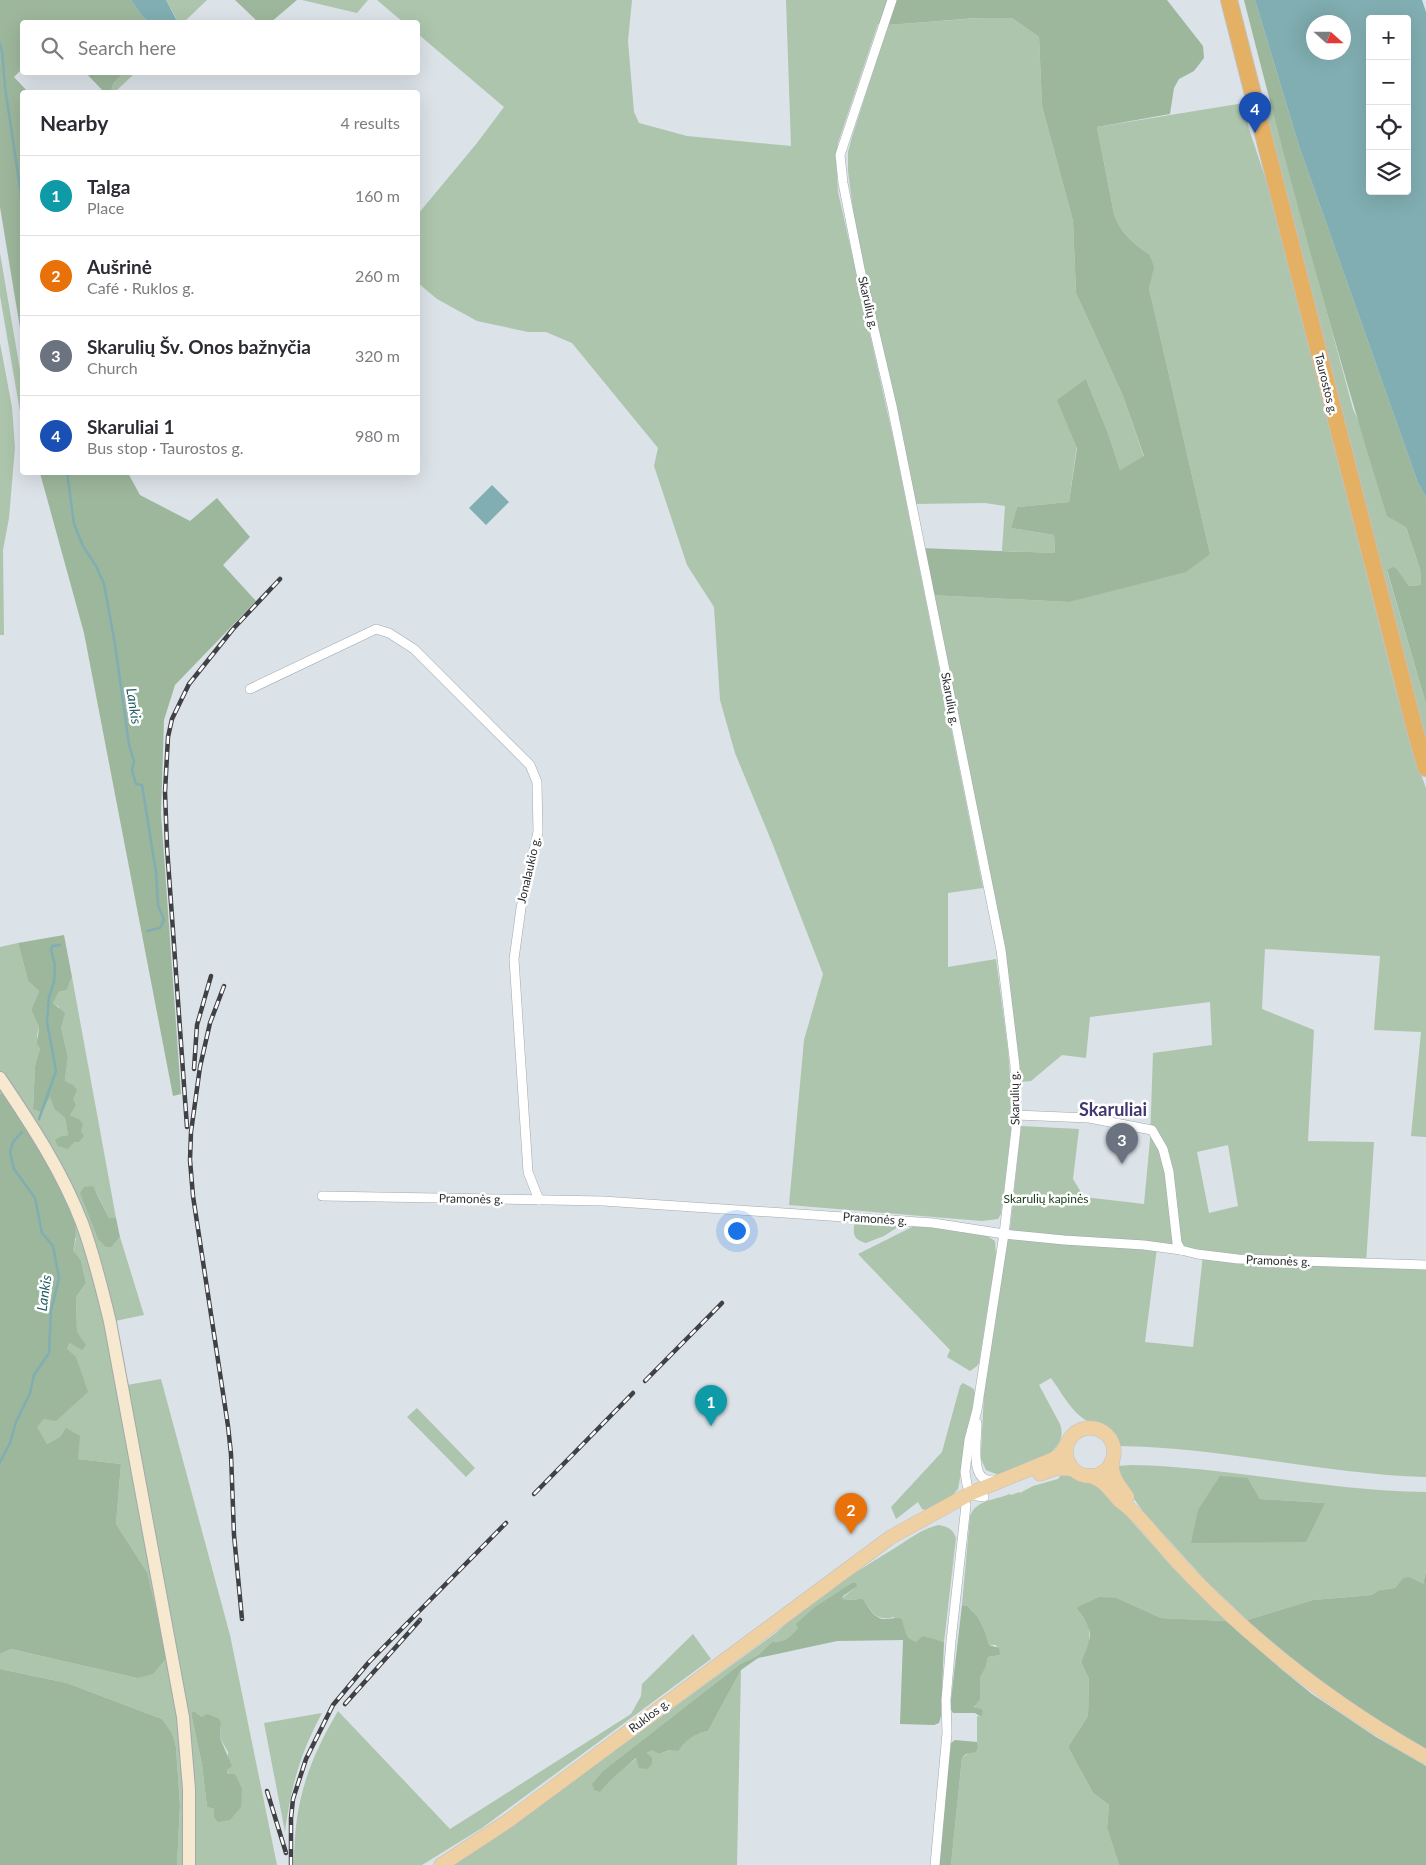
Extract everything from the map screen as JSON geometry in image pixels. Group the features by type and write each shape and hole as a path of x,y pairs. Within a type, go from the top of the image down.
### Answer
{"highway":[{"name":"Taurostos g.","path":"1229,0 1321,367 1412,721 1426,768"}],"main road":[{"path":"0,1078 43,1142 71,1197 85,1232 106,1305 183,1718 189,1789 189,1865"},
{"path":"974,1498 996,1481 1054,1459 1061,1454 1072,1435 1077,1431 1089,1428 1096,1428 1102,1431 1112,1442 1114,1455 1111,1469 1113,1477 1137,1515 1170,1554 1205,1590 1267,1648 1342,1705 1426,1757"},
{"path":"1066,1446 1066,1459 1072,1469"},
{"path":"1091,1476 1104,1472 1112,1462"},
{"path":"974,1498 1057,1468 1065,1467 1081,1475 1098,1478 1137,1515"},
{"name":"Ruklos g.","path":"441,1865 508,1821 855,1565 974,1498"}],"street":[{"name":"Skarulių g.","path":"892,0 841,149 843,183 860,269 893,414 1001,950 1015,1066 1016,1128 1004,1234 977,1410 969,1440 965,1472 967,1485 974,1498 951,1641 946,1700 947,1733 935,1865"},
{"name":"Jonalaukio g.","path":"250,689 376,629 389,633 414,649 530,765 537,782 538,832 521,908 514,959 528,1172 539,1200"},
{"path":"1016,1116 1089,1118 1152,1130 1163,1148 1169,1172 1177,1243 1181,1250"},
{"name":"Pramonės g.","path":"322,1196 603,1201 847,1216 942,1224 1004,1234 1181,1250 1196,1254 1238,1259 1426,1265"},
{"name":"Skarulių g.","path":"977,1410 976,1464 978,1472 989,1481 996,1481"}],"green space":[{"path":"0,0 131,0 147,20 20,20 20,71 14,77 26,90 20,90 20,328 0,207"},
{"path":"166,0 207,0 186,20 176,20"},
{"path":"235,0 297,0 273,20 256,20"},
{"path":"302,0 368,0 357,13"},
{"path":"377,0 632,0 628,41 634,112 639,123 687,136 791,146 786,0 886,0 838,143 836,159 838,192 895,446 983,888 948,893 948,967 996,959 1008,1050 1013,1115 1001,1214 998,1219 982,1221 789,1205 804,1040 823,974 735,753 720,700 714,607 687,565 654,466 658,448 572,343 546,332 528,332 477,321 437,299 420,285 420,212 504,107 420,36 420,20 401,20"},
{"path":"886,0 1167,0 1203,46 1204,58 1194,71 1179,79 1174,88 1170,114 1097,127 1114,214 1128,238 1150,255 1154,267 1149,288 1210,554 1186,572 1069,602 929,595 920,548 1055,553 1054,535 1011,528 1017,507 1069,502 1077,448 1057,400 1086,379 1108,433 1120,470 1144,456 1123,396 1076,293 1073,221 1042,106 1039,37 1012,18 977,18 888,25 878,24"},
{"path":"1244,0 1255,0 1299,146 1418,483 1426,497 1426,704 1387,570 1393,567 1397,569 1409,586 1421,585 1420,569 1406,527 1387,516 1348,388 1312,259"},
{"path":"979,18 1012,18 1039,37 1042,106 1073,221 1076,293 1123,396 1144,457 1120,470 1108,433 1086,379 1069,502 1017,507 1011,528 1054,535 1055,553 1002,551 1005,506 985,503 914,504 898,414 855,225 848,171 848,152 888,25"},
{"path":"88,75 121,75 113,84 112,90 102,90"},
{"path":"121,75 133,75 117,90 112,90 113,84"},
{"path":"1270,101 1353,409 1406,527 1420,569 1421,585 1409,586 1397,569 1387,571 1426,704 1426,743 1263,103"},
{"name":"Skarulių kapinės","path":"1244,103 1249,129 1269,189 1396,691 1416,761 1426,788 1426,1137 1411,1136 1421,1032 1374,1030 1380,956 1265,949 1262,1009 1314,1030 1308,1141 1374,1142 1366,1263 1426,1265 1426,1477 1349,1471 1234,1455 1157,1447 1118,1446 1115,1438 1107,1429 1086,1420 1076,1412 1051,1378 1039,1385 1060,1424 1062,1435 1059,1444 1043,1458 1002,1474 986,1470 981,1459 984,1395 1010,1229 1021,1126 1079,1129 1073,1179 1084,1197 1144,1204 1150,1140 1153,1053 1212,1045 1210,1002 1090,1017 1086,1058 1062,1055 1031,1081 1019,1082 1015,1036 929,595 1069,602 1210,554 1149,288 1153,267 1150,255 1128,238 1114,214 1097,127","holes":["1228,1145 1238,1206 1209,1213 1197,1152","1157,1248 1203,1255 1193,1347 1145,1342"]},
{"path":"0,253 20,370 20,411 0,296"},
{"path":"0,343 12,407 15,447 9,518 3,550 4,635 0,635"},
{"path":"41,475 129,475 140,495 190,521 217,498 250,537 223,565 256,601 175,685 164,720 161,813 181,1094 173,1096 84,633"},
{"path":"64,935 72,977 67,990 59,992 53,1003 65,1013 61,1027 68,1057 65,1080 77,1090 73,1099 76,1105 70,1115 80,1120 83,1124 81,1131 84,1136 79,1142 74,1142 68,1149 58,1146 55,1140 68,1135 65,1118 54,1109 50,1097 41,1112 33,1109 35,1066 40,1048 37,1044 39,1027 31,1010 39,991 28,981 18,943"},
{"path":"18,943 28,981 39,991 31,1010 39,1027 37,1035 40,1048 35,1066 33,1109 50,1097 54,1109 65,1118 68,1135 62,1136 74,1142 80,1131 77,1119 70,1115 71,1092 65,1080 68,1057 61,1027 59,1007 53,1003 59,992 67,990 72,977 116,1218 109,1218 95,1189 115,1242 120,1237 144,1315 115,1321 127,1385 161,1379 230,1635 277,1865 177,1865 180,1805 176,1747 172,1733 162,1719 67,1683 0,1669 0,1654 11,1649 137,1678 147,1572 116,1524 121,1464 78,1459 61,1436 47,1444 36,1427 44,1419 67,1349 77,1332 76,1297 86,1283 81,1260 73,1250 76,1239 30,1134 3,1094 0,1094 0,947","holes":["194,1711 202,1717 221,1723 220,1738 228,1752 227,1774 215,1817 214,1809 207,1807 202,1765 191,1713"]},
{"path":"0,1094 3,1094 42,1152 67,1199 75,1224 76,1233 73,1250 81,1260 86,1283 76,1297 77,1332 86,1345 82,1350 70,1343 67,1349 76,1357 88,1392 56,1421 44,1419 37,1427 47,1444 61,1436 66,1428 80,1436 78,1459 121,1464 116,1524 147,1572 167,1657 153,1674 137,1678 11,1649 0,1654"},
{"path":"93,1186 109,1218 116,1218 120,1237 111,1247 106,1247 98,1239 80,1193 84,1187"},
{"path":"855,1222 901,1225 884,1236 866,1243 856,1238"},
{"path":"916,1225 984,1234 995,1241 996,1255 979,1363 970,1371 947,1357 950,1350 858,1254"},
{"path":"963,1383 974,1389 975,1394 958,1489 951,1497 925,1510 922,1509 918,1502 896,1519 891,1507 942,1452 960,1386"},
{"path":"417,1408 475,1468 466,1477 407,1417"},
{"path":"1132,1465 1205,1470 1352,1488 1426,1492 1426,1571 1423,1584 1402,1579 1395,1588 1379,1590 1372,1595 1313,1600 1247,1620 1206,1581 1144,1513 1120,1479 1117,1466","holes":["1248,1478 1260,1499 1325,1503 1198,1510"]},
{"path":"1062,1474 1079,1478 1104,1490 1173,1568 1226,1621 1161,1618 1117,1598 1076,1608 1089,1625 1089,1643 1081,1662 1089,1679 1088,1716 1068,1747 1093,1793 1109,1805 1107,1828 1119,1865 951,1865 962,1758 978,1746 977,1716 981,1717 974,1705 980,1694 979,1681 988,1657 1000,1655 996,1645 989,1645 984,1629 976,1615 968,1606 962,1605 970,1516 977,1507 987,1501 1020,1493 1033,1486 1058,1479"},
{"path":"1220,1476 1248,1478 1260,1499 1325,1503 1306,1542 1191,1543 1198,1510"},
{"path":"938,1525 949,1528 956,1538 944,1642 912,1641 894,1617 878,1617 862,1598 854,1600 841,1599 857,1586 798,1628 789,1640 780,1643 772,1642 757,1656 740,1664 604,1770 600,1791 617,1774 637,1758 638,1762 652,1749 659,1754 683,1746 693,1736 708,1731 741,1670 737,1865 451,1865 518,1821 777,1632 832,1588 913,1536 925,1529"},
{"path":"1426,1571 1426,1749 1355,1705 1289,1656 1247,1620 1313,1600 1372,1595 1379,1590 1395,1588 1402,1579 1409,1577 1423,1584"},
{"path":"852,1583 856,1583 857,1586 843,1596 842,1599 854,1600 862,1598 878,1617 882,1619 902,1619 908,1636 913,1641 916,1642 923,1636 944,1642 941,1716 939,1723 934,1725 900,1724 903,1640 837,1641 758,1658 741,1670 708,1731 690,1738 678,1751 670,1750 659,1754 652,1750 647,1753 652,1758 652,1764 647,1769 639,1768 636,1758 600,1792 594,1790 592,1784 604,1770 740,1664 757,1656 772,1642 784,1641 790,1637 798,1628 796,1624 815,1607"},
{"path":"1099,1597 1117,1598 1161,1618 1226,1621 1312,1694 1376,1737 1426,1766 1426,1865 1119,1865 1107,1828 1109,1805 1093,1793 1068,1747 1088,1716 1089,1679 1081,1662 1088,1646 1090,1634 1086,1622 1076,1608"},
{"path":"962,1605 968,1606 978,1618 989,1645 999,1648 1000,1655 988,1657 980,1677 980,1699 974,1707 983,1711 981,1717 975,1713 953,1713 950,1708"},
{"path":"693,1634 711,1659 482,1828 422,1865 294,1865 297,1822 304,1785 318,1749 338,1711 450,1829 631,1714 641,1696 642,1684"},
{"path":"0,1669 67,1683 162,1719 172,1733 176,1747 180,1805 177,1865 0,1865"},
{"path":"194,1711 202,1717 207,1714 218,1718 221,1723 220,1738 232,1766 227,1770 227,1774 235,1774 242,1789 241,1807 230,1820 218,1822 214,1817 214,1809 207,1807 202,1765 191,1713"},
{"path":"322,1713 302,1757 290,1800 285,1832 264,1723"},
{"path":"955,1740 977,1742 978,1746 976,1752 966,1754 962,1758 951,1865 938,1865 951,1743"}],"water":[{"path":"131,0 166,0 176,19 147,20"},
{"path":"1255,0 1422,0 1426,12 1426,497 1418,483 1299,146"},
{"path":"492,485 509,502 486,525 469,508"}],"waterway":[{"name":"Lankis","path":"0,44 20,188"},
{"name":"Lankis","path":"67,475 74,524 83,546 96,566 104,584 115,644 129,745 134,761 132,770 136,784 142,785 156,872 158,905 164,920 160,928 147,931"},
{"name":"Lankis","path":"39,1119 56,1071 47,1022 55,965 51,950 52,946 60,945"},
{"name":"Lankis","path":"0,1462 10,1443 16,1422 30,1393 34,1375 49,1353 51,1311 59,1278 53,1246 42,1233 35,1198 14,1169 10,1152 13,1142 22,1132"}],"railway":[{"path":"187,1127 167,847 165,792 168,737 172,719 189,684 233,629 280,579"},
{"path":"194,1069 197,1025 211,976"},
{"path":"224,986 210,1023 200,1067 191,1132 190,1160 193,1196 228,1426 234,1535 242,1619"},
{"path":"645,1381 722,1303"},
{"path":"534,1494 633,1393"},
{"path":"291,1865 293,1799 306,1759 333,1705 369,1662 506,1523"},
{"path":"345,1704 420,1620"},
{"path":"267,1791 286,1853"}],"place":[{"name":"Skaruliai 1","path":"1255,133"},
{"name":"Skarulių Šv. Onos bažnyčia","path":"1122,1164"},
{"name":"Talga","path":"711,1426"},
{"name":"Aušrinė","path":"851,1534"}],"district":[{"name":"Skaruliai","path":"1113,1110"}]}
